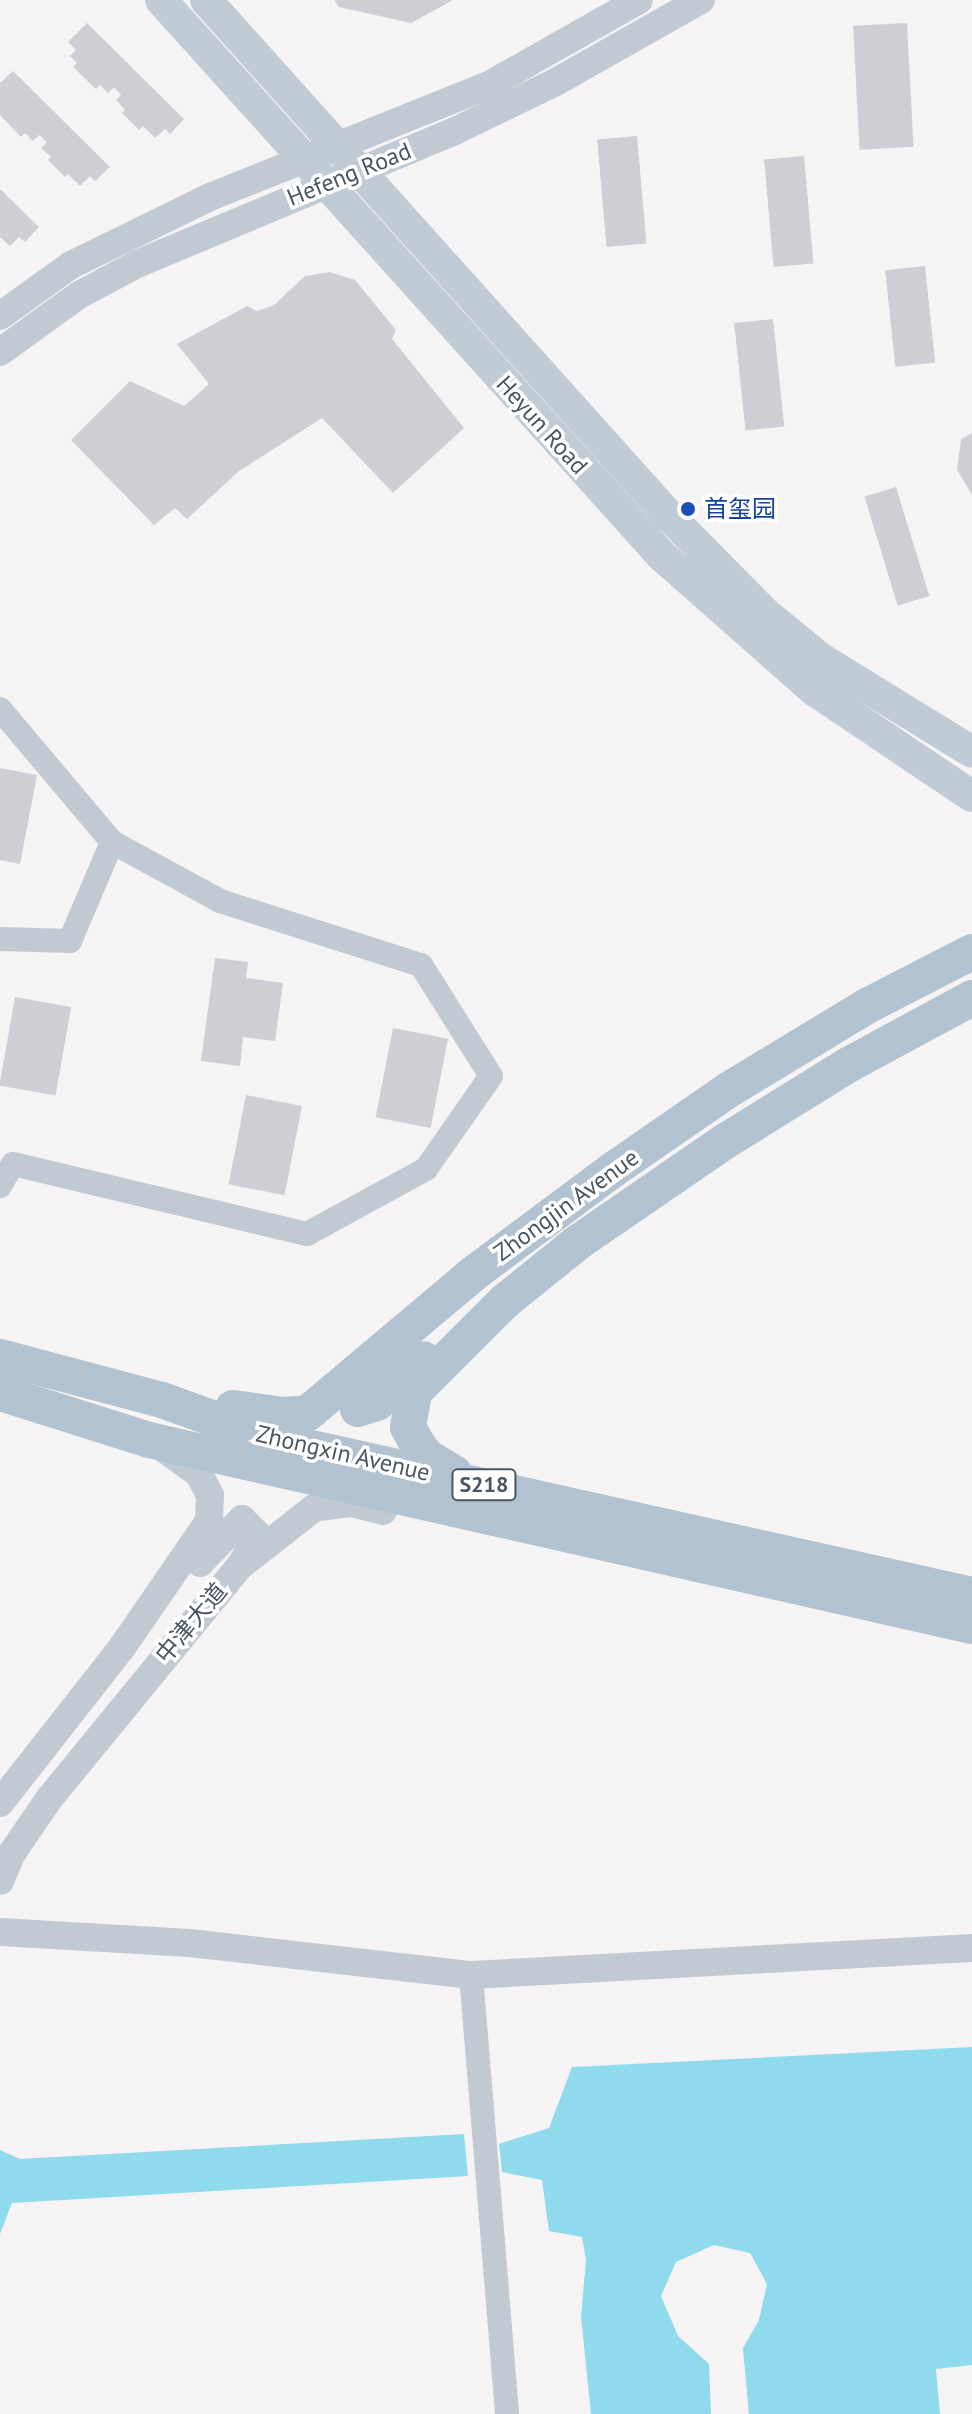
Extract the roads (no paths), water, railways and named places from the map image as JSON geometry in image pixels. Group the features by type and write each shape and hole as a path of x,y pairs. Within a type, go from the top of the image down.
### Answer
{"main road":[{"name":"Heyun Road","path":"161,0 662,556 814,690 972,796"},
{"name":"Heyun Road","path":"206,0 659,506 765,613 821,659 972,752"},
{"name":"Zhongjin Avenue","path":"162,1400 282,1415 308,1413 473,1274 730,1089 867,1006 972,952"},
{"name":"Zhongjin Avenue","path":"467,1496 426,1456 408,1427 409,1411 414,1392 504,1302 577,1243 724,1142 972,998"},
{"path":"473,1274 437,1317 361,1387 358,1409 377,1403 438,1347 504,1302"},
{"name":"Zhongxin Avenue","path":"0,1357 162,1400 267,1438 467,1496 972,1626"},
{"name":"Zhongxin Avenue","path":"0,1393 149,1440 467,1496 972,1595"}],"street":[{"name":"Hefeng Road","path":"0,316 71,265 210,197 489,85 639,0"},
{"name":"Hefeng Road","path":"0,352 79,295 137,264 554,83 701,0"},
{"path":"0,709 112,842 220,901 421,965 491,1076 426,1169 307,1234 13,1164 0,1186"},
{"path":"0,939 70,941 112,842"},
{"name":"中津大道","path":"0,1803 123,1646 201,1535 212,1508 199,1474 149,1440"},
{"name":"中津大道","path":"0,1881 12,1853 49,1799 240,1566 303,1513 327,1503 421,1516 467,1496"},
{"path":"123,1646 242,1519 257,1534 240,1566"},
{"path":"0,1932 190,1943 471,1975 972,1948"},
{"path":"471,1975 507,2414"}],"water":[{"path":"972,2047 972,2365 936,2369 940,2414 749,2414 743,2348 759,2320 767,2284 750,2253 714,2245 676,2262 661,2296 678,2336 709,2364 711,2414 591,2414 581,2317 586,2260 582,2237 549,2231 542,2180 502,2172 499,2144 549,2128 572,2067"},
{"path":"464,2134 468,2176 12,2203 0,2234 0,2150 20,2159"}],"place":[{"name":"首玺园","path":"688,509"}]}
